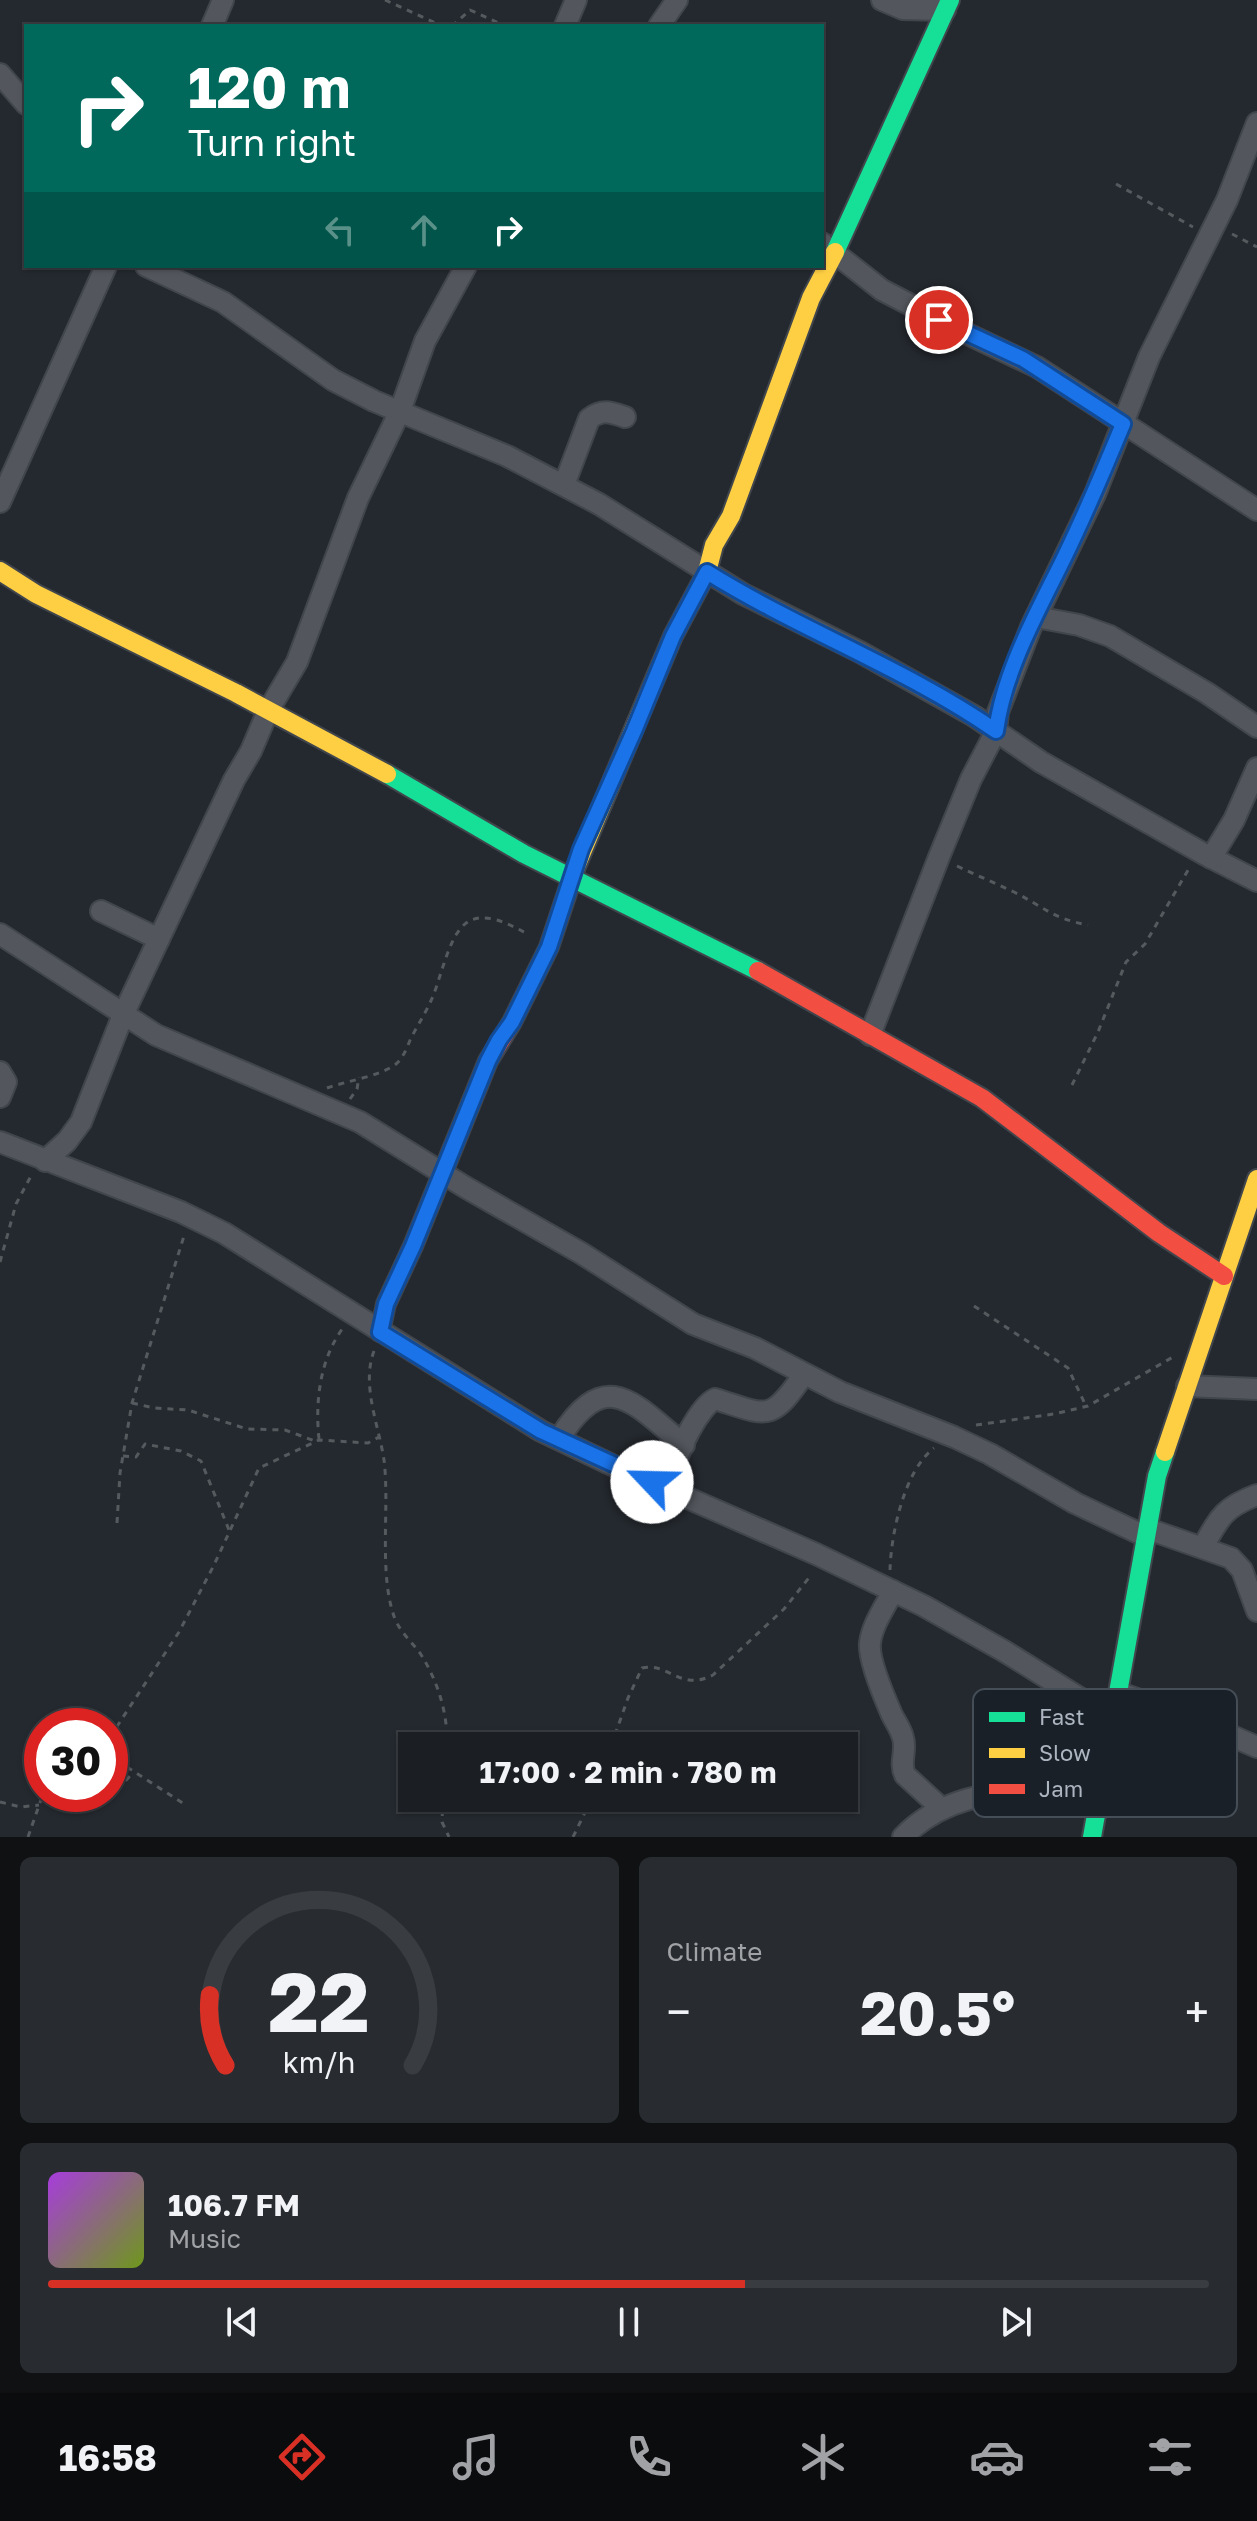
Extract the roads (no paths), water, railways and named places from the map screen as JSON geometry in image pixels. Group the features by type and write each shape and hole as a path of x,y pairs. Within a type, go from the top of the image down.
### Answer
{"street":[{"path":"213,24 223,0"},
{"path":"566,24 576,0"},
{"path":"660,24 677,0"},
{"path":"882,0 903,9 947,5"},
{"path":"947,5 828,248 882,290 1030,363 1257,510"},
{"path":"0,74 24,102"},
{"path":"870,1035 971,779 996,731 998,712 1036,617 1095,494 1149,357 1227,200 1257,123"},
{"path":"0,502 105,268"},
{"path":"150,268 223,302 333,380 482,444 599,504 743,594 860,652 974,716 1041,762 1257,881"},
{"path":"46,1161 81,1122 123,1015 268,711 297,662 341,537 377,453 400,411 425,341 465,268"},
{"path":"382,1333 386,1304 488,1061 512,1022 549,947 570,877 673,636 707,572 714,545 731,516 762,440 821,268"},
{"path":"564,485 589,419 604,411 625,417"},
{"path":"0,571 36,594 394,778 524,854 787,986 982,1098 1159,1233 1224,1276"},
{"path":"1036,617 1094,629 1110,636 1189,682 1257,727"},
{"path":"1205,855 1234,820 1257,768"},
{"path":"101,911 159,939"},
{"path":"0,934 123,1015 181,1047 344,1114 581,1253 693,1324 755,1348 840,1392 954,1437 1075,1503 1147,1533 1203,1547 1231,1558 1242,1570 1257,1611"},
{"path":"0,1072 6,1082 0,1097"},
{"path":"0,1142 224,1233 382,1333 559,1439 890,1590 1004,1651 1065,1689"},
{"path":"1121,1689 1157,1476 1257,1179"},
{"path":"684,1496 675,1471 695,1422 711,1400 759,1413 771,1411 787,1398 804,1374"},
{"path":"1187,1386 1257,1389"},
{"path":"559,1439 583,1407 593,1400 616,1396 630,1401 684,1445"},
{"path":"1203,1547 1218,1521 1232,1505 1257,1495"},
{"path":"890,1590 872,1633 869,1644 871,1655 905,1743 902,1769 942,1809"},
{"path":"1237,1738 1257,1747"},
{"path":"903,1837 957,1800 973,1797"},
{"path":"1092,1837 1096,1817"}]}
